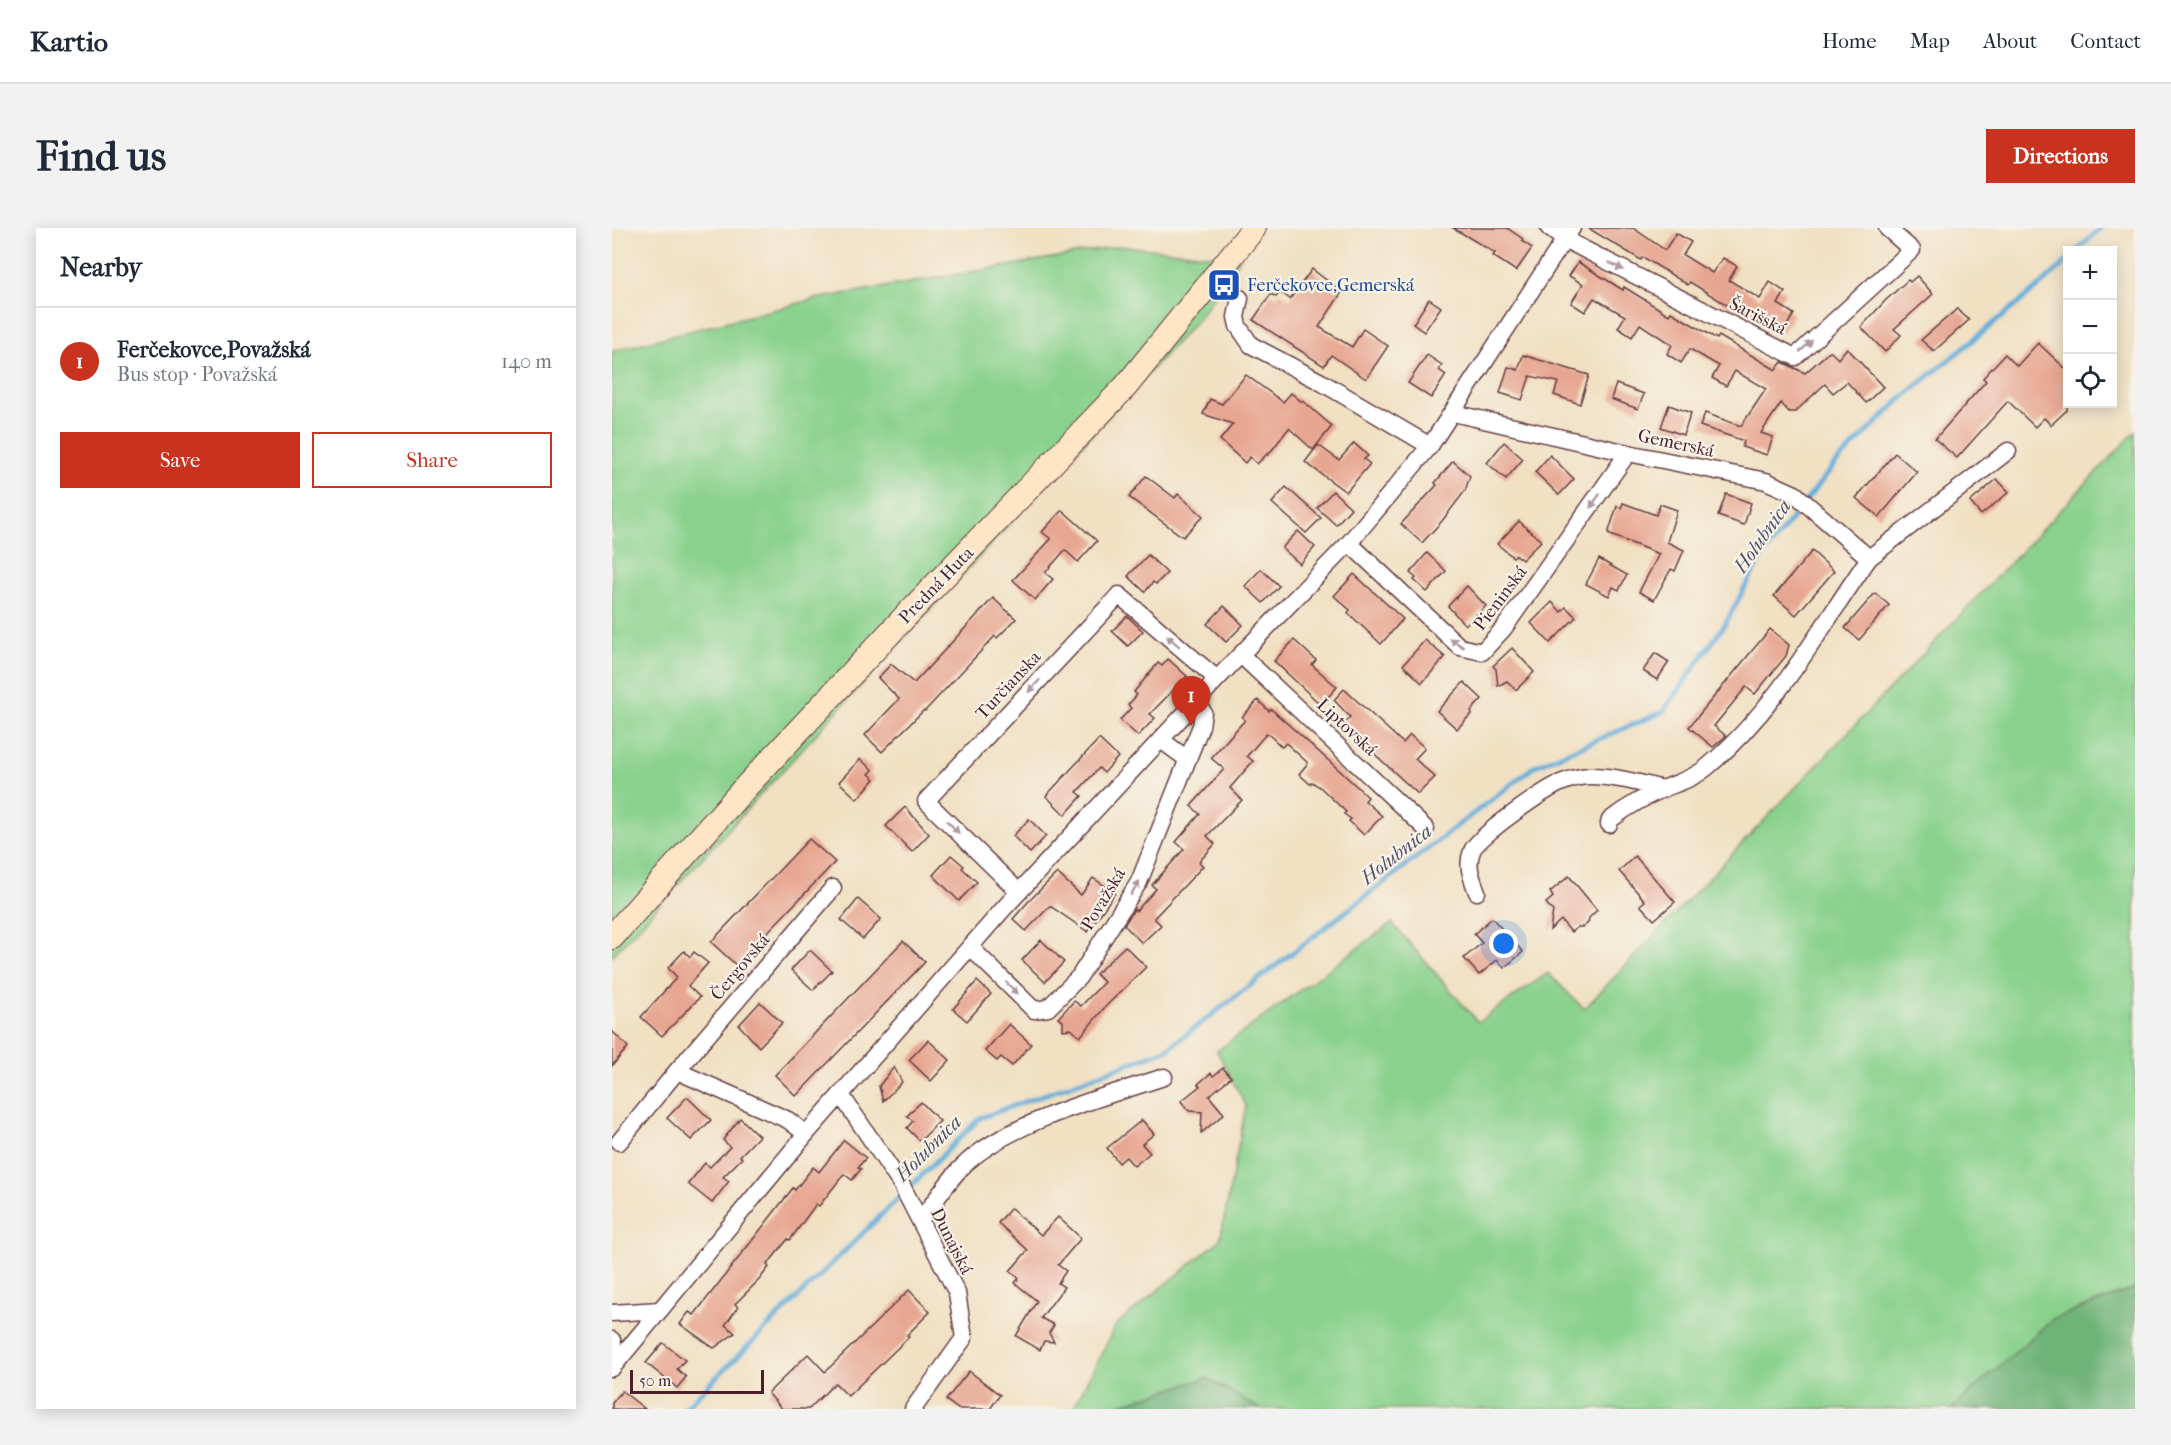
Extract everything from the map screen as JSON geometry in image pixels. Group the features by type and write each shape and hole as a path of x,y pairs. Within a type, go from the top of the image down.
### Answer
{"main road":[{"name":"Predná Huta","path":"612,937 741,792 1126,386 1254,228"}],"street":[{"path":"614,1365 806,1134 970,947 1217,679 1348,543 1430,446 1568,233 1549,228"},
{"name":"Šarišská","path":"1568,233 1794,357 1912,250 1887,228"},
{"path":"1240,298 1236,317 1238,326 1251,345 1321,382 1430,446"},
{"name":"Gemerská","path":"1453,413 1628,453 1766,481 1795,494 1869,558"},
{"path":"1609,824 1610,820 1625,808 1691,778 1705,769 1730,746 1770,704 1869,558 2008,451"},
{"name":"Pieninská","path":"1348,543 1460,647 1482,652 1504,628 1628,453"},
{"name":"Turčianska","path":"1019,892 926,801 1119,595 1217,679"},
{"name":"Liptovská","path":"1241,655 1426,829"},
{"name":"Považská","path":"970,947 1034,1010 1048,1008 1078,977 1139,882 1203,717 1203,711 1197,701"},
{"path":"1161,741 1187,759"},
{"path":"1477,891 1469,869 1472,851 1480,839 1550,789 1565,781 1590,776 1664,789"},
{"name":"Čergovská","path":"619,1142 832,888"},
{"path":"677,1071 788,1120 806,1134"},
{"path":"916,1214 975,1155 1010,1134 1073,1108 1164,1077"},
{"name":"Dunajská","path":"841,1095 901,1184 957,1293 964,1338 913,1409"},
{"path":"612,1313 660,1310"},
{"path":"612,1340 614,1365"}],"green space":[{"path":"1121,246 1240,258 1199,318 612,956 612,351 815,299"},
{"path":"2135,432 2135,1288 2053,1319 1951,1409 1260,1409 1207,1378 1105,1409 1073,1409 1116,1325 1220,1240 1246,1106 1217,1051 1392,923 1478,1022 1548,973 1584,1009"},
{"path":"2135,1288 2135,1409 1951,1409 2053,1319"},
{"path":"1207,1378 1260,1409 1105,1409"}],"building":[{"path":"1453,228 1507,228 1532,248 1516,271 1493,256 1495,253"},
{"path":"1588,228 1633,228 1665,250 1676,233 1691,242 1683,255 1712,273 1723,258 1737,266 1729,280 1760,299 1770,282 1785,292 1778,304 1794,314 1782,334 1737,307 1735,310 1690,282 1688,285 1643,257 1641,260"},
{"path":"1578,262 1623,290 1624,287 1669,315 1671,312 1717,339 1719,336 1776,370 1782,362 1805,373 1830,351 1838,359 1847,348 1883,387 1866,403 1847,382 1833,393 1825,384 1795,412 1789,412 1781,403 1761,433 1773,437 1767,455 1742,447 1744,441 1700,426 1705,413 1741,426 1766,389 1735,371 1726,386 1712,378 1719,366 1690,349 1681,363 1667,354 1672,345 1640,324 1632,337 1618,328 1625,316 1594,298 1585,312 1571,303 1583,284 1569,276"},
{"path":"1312,269 1342,292 1319,327 1352,347 1363,329 1388,346 1366,379 1331,355 1324,366 1253,320 1271,294 1276,297 1280,292 1290,299"},
{"path":"1917,276 1933,294 1894,329 1901,335 1885,352 1861,327 1886,300 1908,280 1910,282"},
{"path":"1429,299 1441,307 1424,332 1413,324"},
{"path":"1957,309 1969,320 1934,351 1921,340"},
{"path":"2038,343 2063,366 2063,408 2067,410 2051,425 2044,418 2035,427 2008,401 1957,458 1935,439 1986,381 1983,378 2005,354 2017,366"},
{"path":"1427,355 1442,365 1439,370 1446,375 1431,398 1408,383"},
{"path":"1523,355 1589,375 1580,404 1554,395 1558,382 1530,376 1522,400 1500,393 1508,367 1518,370"},
{"path":"1246,375 1283,402 1291,393 1332,426 1313,450 1289,428 1268,455 1257,464 1250,457 1245,463 1220,440 1233,424 1203,414 1210,399 1222,404"},
{"path":"1616,384 1644,394 1638,409 1611,399"},
{"path":"1669,405 1691,413 1683,435 1661,427"},
{"path":"1504,442 1523,459 1506,479 1487,463"},
{"path":"1354,443 1368,456 1364,459 1370,464 1346,492 1305,462 1318,445 1339,460"},
{"path":"1895,453 1917,472 1879,517 1856,498"},
{"path":"1550,455 1574,479 1559,495 1535,472"},
{"path":"1453,461 1470,476 1465,491 1422,543 1401,524 1437,485 1435,483"},
{"path":"1146,476 1175,498 1178,494 1203,516 1183,537 1129,497"},
{"path":"1997,479 2009,492 1981,515 1970,502"},
{"path":"1286,487 1321,518 1306,533 1272,503"},
{"path":"1333,491 1351,508 1336,525 1317,508"},
{"path":"1726,494 1751,503 1744,525 1718,516"},
{"path":"1623,503 1656,515 1660,504 1677,510 1667,542 1684,550 1675,571 1671,569 1654,600 1639,592 1659,554 1608,534 1617,506 1621,508"},
{"path":"1062,510 1097,541 1078,562 1065,550 1045,573 1053,579 1035,600 1013,580 1051,539 1042,532"},
{"path":"1519,521 1541,541 1522,560 1516,555 1513,557 1497,544"},
{"path":"1298,531 1315,547 1300,564 1282,548"},
{"path":"1812,551 1834,571 1796,615 1774,596"},
{"path":"1427,553 1446,571 1427,592 1410,573"},
{"path":"1148,555 1167,573 1156,584 1153,582 1145,592 1128,576"},
{"path":"1599,559 1627,575 1619,590 1613,587 1609,596 1586,584"},
{"path":"1261,569 1279,586 1263,603 1245,586"},
{"path":"1354,574 1403,619 1381,644 1348,613 1350,610 1334,596"},
{"path":"1467,586 1486,606 1465,625 1448,606"},
{"path":"1875,593 1889,605 1859,640 1845,628"},
{"path":"993,598 1016,619 997,638 995,636 925,711 882,752 865,735 899,699 878,678 891,664 914,683"},
{"path":"1552,602 1561,612 1566,607 1576,617 1550,643 1531,623"},
{"path":"1224,606 1243,625 1226,642 1207,624"},
{"path":"1127,616 1143,631 1128,646 1112,631"},
{"path":"1770,629 1789,645 1786,656 1755,694 1746,687 1714,726 1726,736 1713,747 1689,727"},
{"path":"1294,640 1316,660 1312,665 1337,687 1321,705 1274,661"},
{"path":"1425,640 1445,657 1422,683 1403,665"},
{"path":"1512,648 1534,672 1516,690 1507,681 1498,686 1496,669 1493,666"},
{"path":"1655,653 1669,662 1657,680 1643,671"},
{"path":"1168,659 1187,676 1150,714 1155,718 1138,736 1120,720 1131,708 1128,705 1137,695 1134,692 1158,663 1162,666"},
{"path":"1464,682 1482,699 1457,729 1437,711"},
{"path":"1344,689 1403,743 1410,735 1425,748 1415,759 1435,777 1418,794 1343,725 1350,717 1334,700"},
{"path":"1258,700 1269,711 1271,709 1368,797 1365,801 1382,816 1364,835 1349,821 1351,819 1344,814 1346,812 1321,788 1312,782 1310,784 1299,774 1308,763 1286,743 1282,747 1267,733 1247,756 1253,761 1230,788 1242,800 1207,836 1215,844 1199,862 1203,866 1154,918 1161,925 1142,943 1124,925 1134,909 1136,911 1156,889 1152,885 1184,849 1176,842 1200,814 1191,806 1224,769 1211,758 1245,720 1242,717"},
{"path":"1099,739 1118,757 1104,773 1099,768 1077,792 1082,796 1065,815 1046,796"},
{"path":"860,759 873,770 869,774 875,779 857,799 839,782"},
{"path":"905,807 929,834 912,852 886,826"},
{"path":"1029,819 1046,836 1030,853 1013,836"},
{"path":"809,839 835,862 736,965 711,942"},
{"path":"951,855 977,882 959,901 933,875"},
{"path":"1635,856 1675,902 1654,920 1640,905 1645,901 1619,871"},
{"path":"1057,873 1081,895 1093,878 1115,893 1088,932 1050,906 1026,931 1013,919"},
{"path":"1569,876 1597,910 1583,927 1578,927 1571,932 1561,920 1550,930 1553,911 1546,903 1553,897 1550,892"},
{"path":"858,899 881,919 863,939 841,920"},
{"path":"1492,918 1523,952 1504,968 1497,960 1479,975 1464,958 1482,943 1474,934"},
{"path":"1041,940 1064,962 1045,982 1022,960"},
{"path":"903,941 925,962 796,1096 775,1075"},
{"path":"1125,946 1146,967 1105,1007 1080,1037 1071,1029 1063,1030 1063,1021 1058,1018 1074,1001 1081,1006 1104,982 1096,974"},
{"path":"810,950 832,971 813,990 791,970"},
{"path":"684,951 690,957 694,952 708,963 688,986 700,997 662,1036 641,1017 677,977 668,968"},
{"path":"977,981 991,994 967,1021 953,1009"},
{"path":"760,1002 782,1023 759,1047 739,1025"},
{"path":"1009,1024 1031,1044 1012,1066 1001,1057 997,1061 985,1051"},
{"path":"612,1031 628,1047 612,1066"},
{"path":"928,1040 950,1060 931,1081 909,1060"},
{"path":"894,1067 902,1082 883,1101 879,1086"},
{"path":"1223,1068 1231,1077 1209,1096 1224,1114 1201,1133 1202,1112 1189,1111 1181,1101 1200,1086 1198,1084 1211,1073 1213,1076"},
{"path":"687,1097 711,1120 691,1140 667,1118"},
{"path":"921,1102 940,1121 920,1141 907,1128 913,1121 907,1116"},
{"path":"740,1118 759,1136 723,1177 729,1181 712,1203 688,1184 705,1163 710,1167 730,1147 723,1140"},
{"path":"1142,1120 1154,1134 1142,1144 1150,1153 1134,1166 1126,1157 1119,1163 1107,1148"},
{"path":"844,1140 866,1158 858,1167 861,1169 852,1180 844,1174 819,1206 816,1204 790,1240 788,1239 767,1265 769,1267 759,1280 735,1304 738,1307 725,1325 735,1333 714,1348 680,1324 689,1312 694,1315 793,1188 795,1190 813,1167 819,1172"},
{"path":"1011,1208 1041,1235 1058,1217 1081,1238 1058,1265 1066,1271 1058,1283 1064,1287 1041,1318 1054,1325 1049,1333 1054,1342 1044,1341 1040,1350 1016,1336 1037,1301 1015,1283 1019,1278 1010,1271 1028,1250 998,1223"},
{"path":"909,1290 930,1312 907,1335 909,1337 848,1396 835,1383 809,1409 782,1409 768,1393 808,1354 825,1372"},
{"path":"663,1343 685,1360 677,1369 686,1377 677,1388 646,1363"},
{"path":"969,1371 1000,1395 990,1409 958,1409 946,1400"},
{"path":"622,1391 645,1409 612,1409 612,1403"}],"waterway":[{"name":"Holubnica","path":"2081,246 2101,228"},
{"name":"Holubnica","path":"684,1409 980,1118 1166,1050 1535,766 1663,712 1725,624 1761,558 1835,464 1902,398 2063,265"}],"place":[{"name":"Ferčekovce,Gemerská","path":"1224,285"},
{"name":"Ferčekovce,Považská","path":"1191,726"}]}
